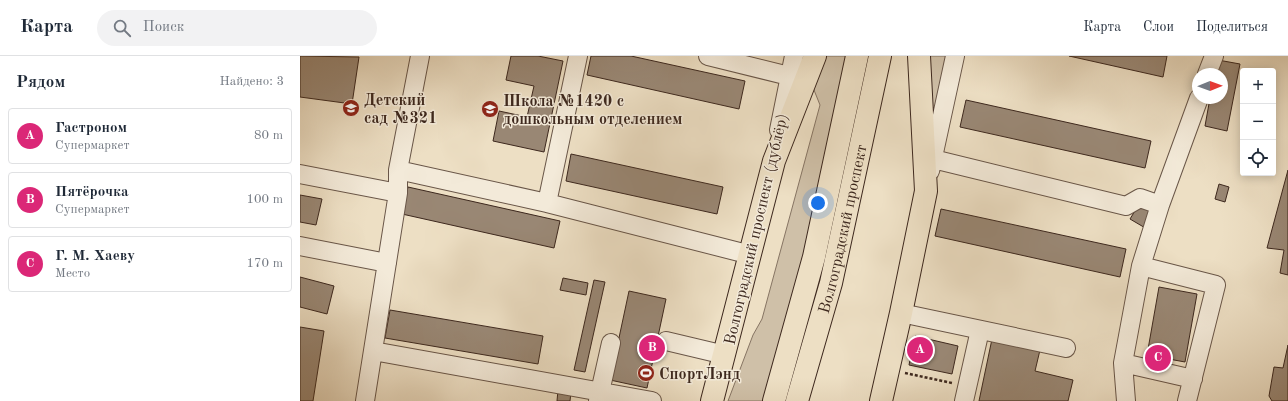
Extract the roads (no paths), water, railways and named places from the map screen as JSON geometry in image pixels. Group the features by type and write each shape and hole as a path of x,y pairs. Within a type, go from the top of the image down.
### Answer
{"main road":[{"path":"774,161 815,56"},
{"name":"Волгоградский проспект","path":"774,401 814,257 857,56"},
{"name":"Волгоградский проспект","path":"797,401 831,283 880,56"},
{"path":"881,401 902,313 926,191 919,56"},
{"name":"Волгоградский проспект (дублёр)","path":"712,401 751,255 774,161"}],"street":[{"path":"365,401 398,193 398,170 420,56"},
{"path":"547,203 578,56"},
{"path":"708,56 789,76"},
{"name":"Волгоградский проспект (дублёр)","path":"774,161 794,56"},
{"path":"926,191 955,56"},
{"path":"1209,68 1214,56"},
{"path":"1126,401 1123,363 1141,266 1160,205 1197,104"},
{"path":"933,159 1126,206 1140,198 1160,205"},
{"path":"398,170 547,203 751,255"},
{"path":"300,174 398,193"},
{"path":"300,246 387,263"},
{"path":"1141,266 1216,285 1187,401"},
{"path":"902,313 1066,348"},
{"path":"965,394 980,330"},
{"path":"666,341 725,355"},
{"path":"600,396 611,343"},
{"path":"373,352 600,396 652,401"},
{"path":"1123,363 1193,379"}],"place":[{"name":"Детский сад №321","path":"351,108"},
{"name":"Школа №1420 с дошкольным отделением","path":"490,109"},
{"name":"Пятёрочка","path":"652,348"},
{"name":"Гастроном","path":"920,350"},
{"name":"Г. М. Хаеву","path":"1158,358"},
{"name":"СпортЛэнд","path":"646,373"}]}
